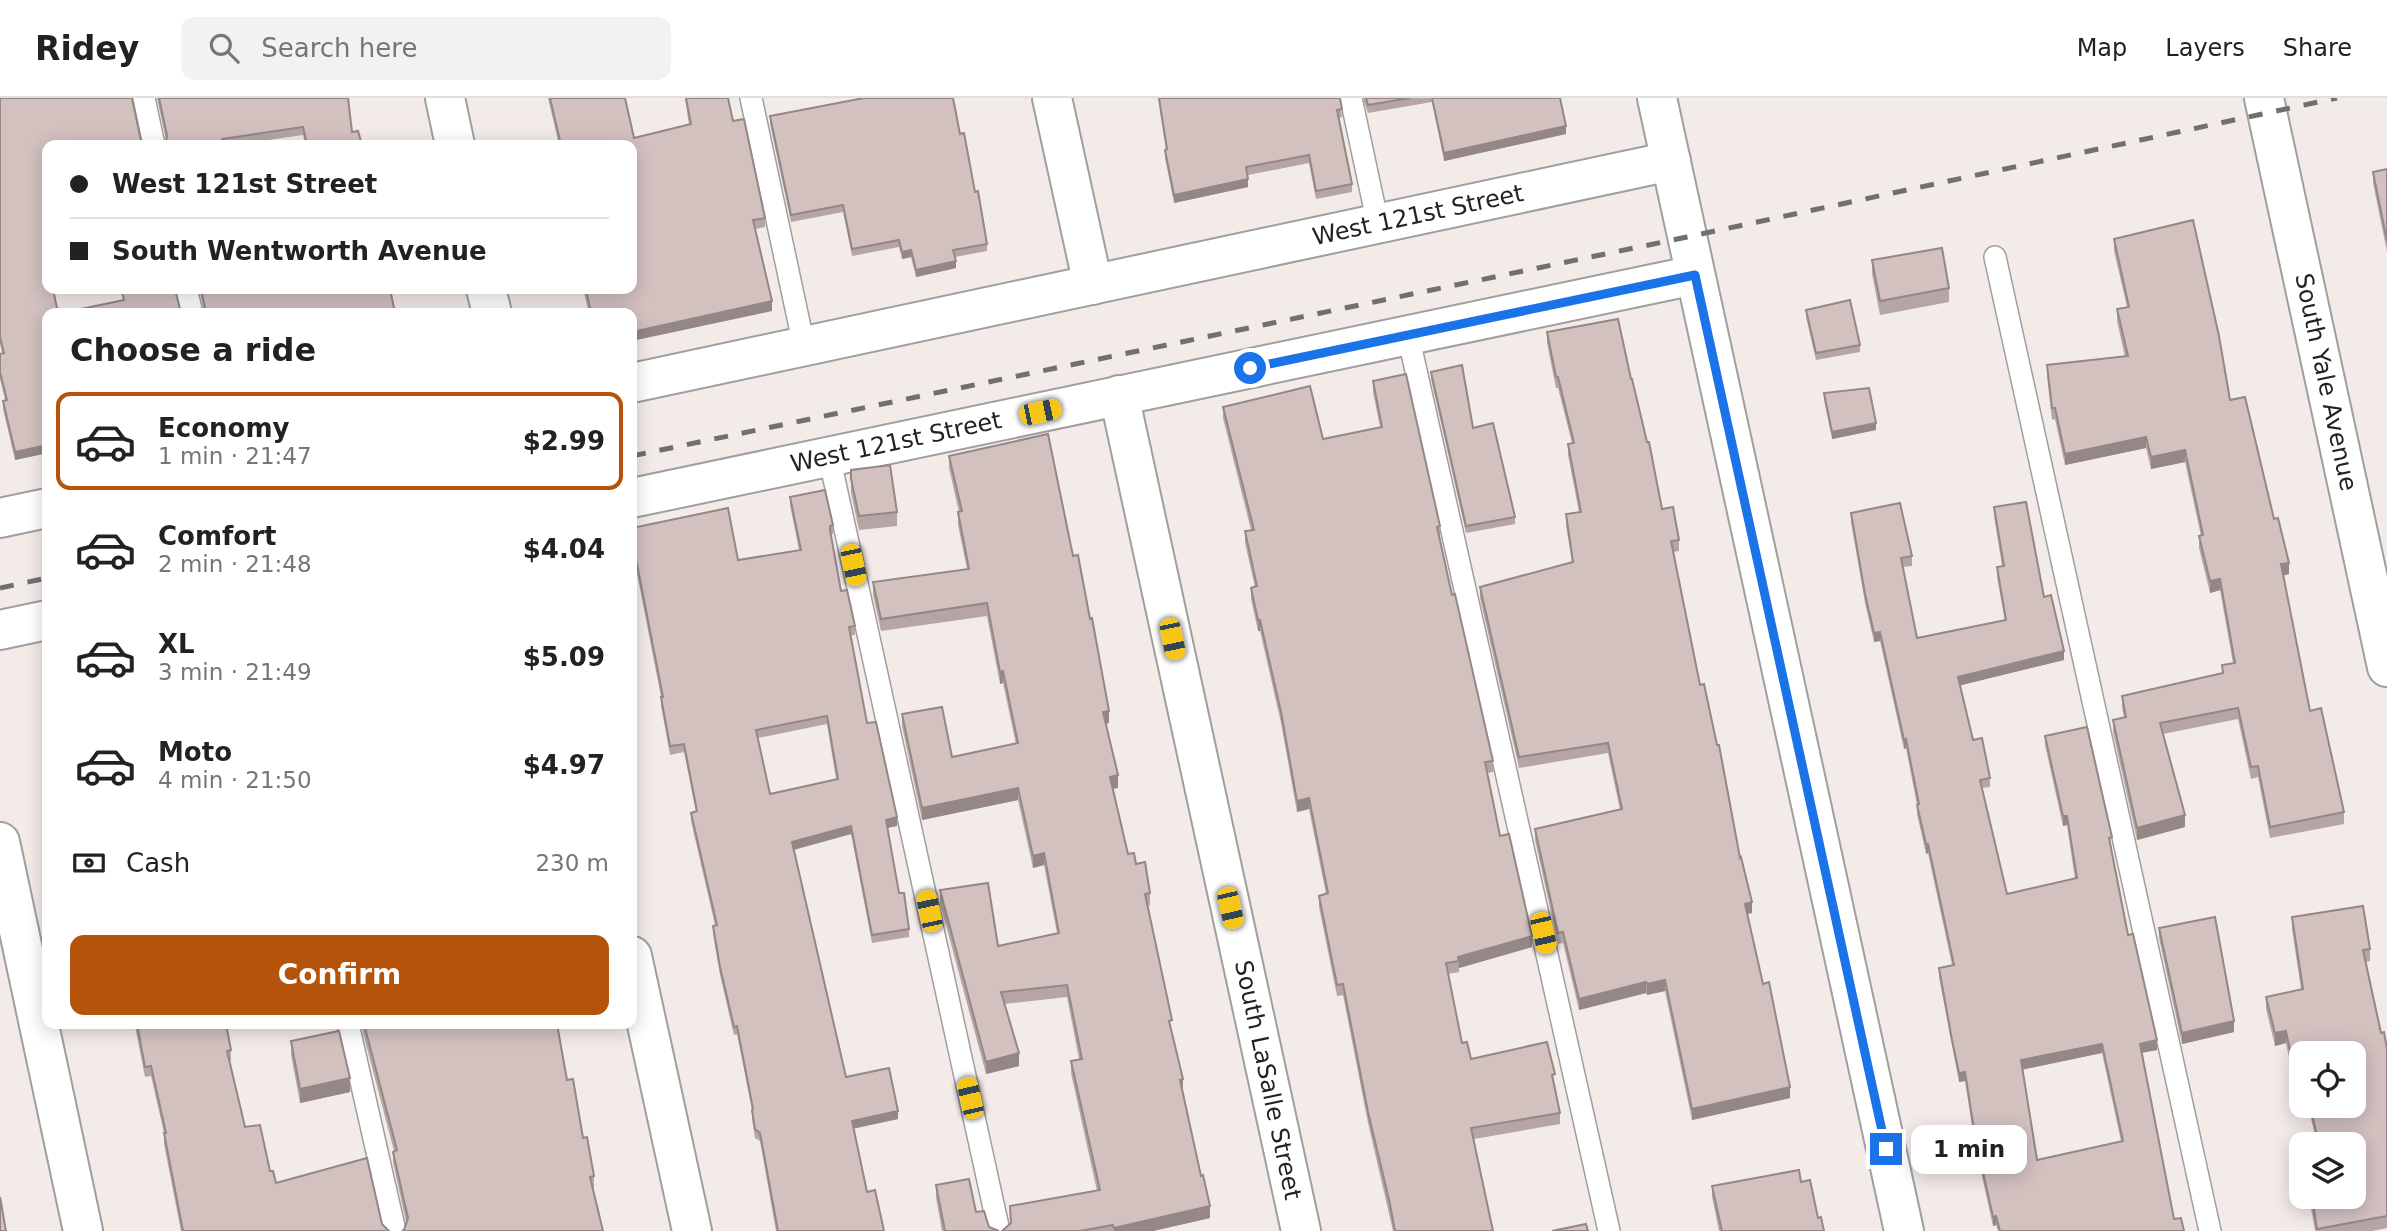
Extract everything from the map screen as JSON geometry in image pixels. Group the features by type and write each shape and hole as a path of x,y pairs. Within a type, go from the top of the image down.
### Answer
{"street":[{"path":"445,98 454,140"},
{"path":"1052,98 1093,285"},
{"path":"1657,98 1904,1231"},
{"name":"South Yale Avenue","path":"2264,98 2387,667"},
{"name":"West 121st Street","path":"637,382 1671,161"},
{"name":"West 121st Street","path":"637,497 1695,275"},
{"name":"South LaSalle Street","path":"1119,395 1301,1231"},
{"path":"0,518 42,509"},
{"path":"0,630 42,621"},
{"path":"0,842 83,1231"},
{"path":"637,979 692,1231"}],"lane":[{"path":"144,98 153,140"},
{"path":"751,98 804,346"},
{"path":"1351,98 1378,224"},
{"path":"1996,257 2210,1231"},
{"path":"1408,335 1609,1231"},
{"path":"829,456 999,1231"},
{"path":"349,1029 396,1231"}],"building":[{"path":"0,98 132,98 141,140 42,140 42,294 54,294 57,308 42,308 42,446 15,452 3,401 7,400 0,372 0,354 4,353 0,337"},
{"path":"159,98 348,98 352,132 358,131 361,140 306,140 303,127 222,140 166,140"},
{"path":"550,98 625,98 634,138 691,124 686,98 728,98 733,121 744,119 765,218 753,220 772,301 637,331 637,308 590,308 587,294 637,294 637,140 560,140"},
{"path":"864,98 953,98 960,134 964,133 975,192 978,191 987,244 953,250 956,261 916,270 911,250 902,252 899,240 852,249 843,205 791,215 770,116"},
{"path":"1159,98 1340,98 1342,109 1337,110 1352,184 1316,191 1309,155 1246,167 1248,179 1174,195"},
{"path":"1366,98 1410,98 1368,105"},
{"path":"1432,98 1560,98 1566,126 1444,153"},
{"path":"2387,169 2387,241 2373,172"},
{"path":"2193,220 2219,336 2230,400 2245,397 2274,519 2278,518 2289,563 2281,564 2310,711 2321,708 2344,812 2270,827 2258,766 2251,767 2238,708 2160,723 2185,815 2137,828 2113,720 2126,717 2122,696 2223,673 2222,665 2235,663 2220,579 2210,581 2199,536 2203,535 2185,450 2151,457 2146,437 2065,454 2055,408 2052,408 2047,365 2128,356 2117,309 2129,307 2114,239"},
{"path":"1942,248 1949,288 1880,301 1872,260"},
{"path":"122,294 176,294 180,308 86,308 124,300"},
{"path":"202,294 391,294 394,308 205,308"},
{"path":"1850,300 1860,345 1816,353 1806,310"},
{"path":"1618,319 1649,442 1662,509 1673,507 1679,540 1671,541 1700,685 1704,684 1719,745 1740,858 1752,902 1745,904 1763,984 1769,982 1790,1087 1692,1109 1665,980 1646,982 1579,999 1563,932 1558,933 1535,829 1622,809 1608,743 1519,757 1480,587 1573,562 1566,514 1581,512 1568,444 1574,443 1547,332"},
{"path":"1462,365 1473,428 1493,423 1515,517 1466,526 1431,372"},
{"path":"1406,374 1440,526 1437,527 1452,595 1455,594 1493,761 1485,762 1500,836 1509,834 1532,936 1458,957 1459,961 1446,963 1462,1043 1467,1042 1471,1059 1547,1042 1555,1074 1552,1075 1560,1113 1471,1128 1493,1231 1395,1231 1343,984 1337,985 1319,896 1328,893 1309,798 1297,801 1281,712 1251,588 1257,586 1245,531 1254,530 1223,407 1310,386 1323,439 1382,427 1373,381"},
{"path":"1869,388 1876,423 1832,432 1824,393"},
{"path":"1048,434 1073,556 1078,555 1090,619 1092,618 1109,711 1103,712 1118,775 1110,777 1128,854 1134,853 1136,864 1145,862 1150,893 1145,894 1172,1020 1169,1021 1183,1079 1180,1080 1210,1206 1114,1228 1113,1225 1080,1231 1002,1231 1011,1223 1010,1206 1100,1190 1071,1061 1082,1059 1067,985 1001,992 1019,1053 986,1062 940,890 988,883 998,946 1059,933 1044,853 1033,856 1018,788 922,808 902,714 942,707 952,757 1018,743 1003,671 1000,672 987,603 881,619 873,582 969,569 958,512 962,511 949,456"},
{"path":"890,465 897,512 859,516 851,470"},
{"path":"825,490 833,525 830,530 841,591 847,590 855,626 849,627 867,723 876,722 897,817 886,820 899,893 904,893 909,929 872,935 851,826 792,842 846,1077 889,1068 898,1111 852,1121 867,1192 875,1190 884,1231 778,1231 760,1133 755,1129 737,1026 734,1027 720,967 713,926 717,925 691,813 697,811 684,744 670,746 637,564 637,527 728,508 738,560 801,550 790,497","holes":["827,716 838,779 770,794 756,730"]},
{"path":"2026,502 2044,597 2051,595 2064,651 1958,677 1973,740 1982,738 1990,778 1980,780 2007,894 2077,878 2067,816 2063,816 2045,736 2087,727 2112,837 2109,838 2128,935 2133,934 2157,1040 2140,1044 2174,1219 2181,1218 2184,1231 2000,1231 1996,1216 1993,1217 1975,1136 1965,1072 1959,1073 1939,968 1954,965 1917,805 1919,804 1906,739 1904,740 1880,632 1874,633 1865,594 1851,513 1900,503 1912,556 1901,558 1917,638 2006,620 1997,567 2004,566 1994,507","holes":["2102,1044 2123,1141 2037,1160 2021,1060"]},
{"path":"2363,906 2370,949 2363,950 2387,1049 2387,1216 2317,1229 2314,1209 2366,1209 2366,1132 2316,1132 2313,1118 2366,1118 2366,1041 2289,1041 2289,1046 2286,1031 2275,1033 2266,997 2303,989 2292,917"},
{"path":"2215,917 2234,1021 2182,1033 2159,928"},
{"path":"138,1029 227,1029 231,1050 227,1051 245,1127 260,1125 270,1171 273,1171 276,1183 367,1158 382,1224 389,1231 183,1231 151,1066 145,1067"},
{"path":"365,1029 558,1029 567,1080 573,1079 583,1138 587,1137 594,1176 590,1177 603,1231 402,1231 408,1218 393,1152 397,1150"},
{"path":"339,1031 350,1078 300,1089 291,1041"},
{"path":"1799,1170 1801,1182 1810,1180 1818,1218 1821,1217 1824,1231 1722,1231 1712,1186"},
{"path":"969,1179 976,1212 984,1211 989,1227 999,1231 945,1231 936,1185"},
{"path":"0,1197 6,1231 0,1231"},
{"path":"1586,1224 1588,1231 1552,1231"}],"railway":[{"path":"637,455 1687,237 2337,98"},
{"path":"0,588 42,579"}],"route":[{"path":"1250,368 1695,275 1886,1149"}]}
